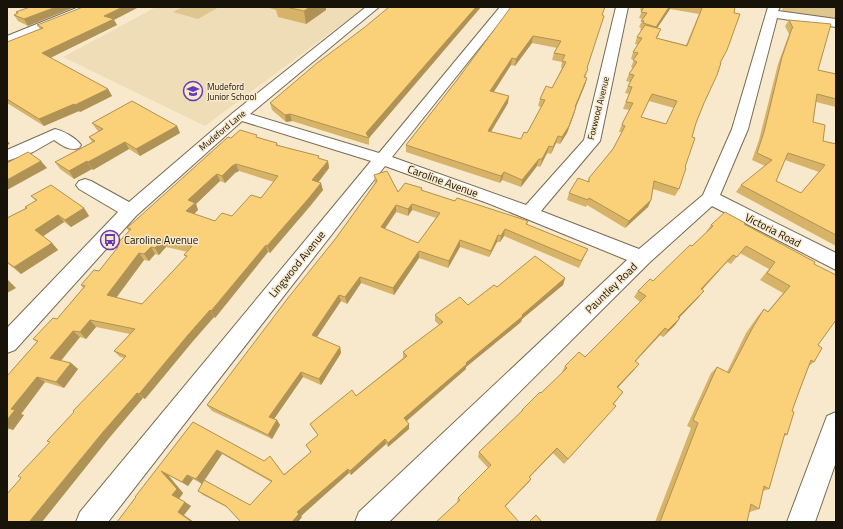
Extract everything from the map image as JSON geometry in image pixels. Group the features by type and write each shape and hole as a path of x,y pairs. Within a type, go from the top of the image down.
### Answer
{"street":[{"path":"7,40 89,7"},
{"name":"Mudeford Lane","path":"7,342 130,211 239,115 373,7"},
{"name":"Lingwood Avenue","path":"90,522 506,7"},
{"name":"Foxwood Avenue","path":"529,213 592,141 622,7"},
{"path":"774,10 836,23"},
{"name":"Pauntley Road","path":"369,522 642,258 710,198 740,129 774,10"},
{"name":"Caroline Avenue","path":"239,115 382,159 529,213 642,258"},
{"path":"7,156 55,134 73,144"},
{"path":"85,185 130,211"},
{"name":"Victoria Road","path":"710,198 836,262"},
{"path":"801,522 836,425"}],"shaded area":[{"name":"Mudeford Junior School","path":"156,7 365,7 205,126 63,57"},
{"path":"183,7 219,7 198,19 173,12"},
{"path":"783,7 836,7 836,21 783,13"}],"building":[{"path":"30,7 56,7 24,19 14,15 18,13 16,12"},
{"path":"83,7 123,7 104,16 114,19 42,53 108,89 75,105 74,104 39,119 7,99 7,42 43,28 37,25"},
{"path":"286,7 310,7 304,11"},
{"path":"389,7 476,7 366,133 369,138 290,114 285,115 270,103 317,63"},
{"path":"511,7 605,7 602,15 604,16 587,68 588,69 584,77 587,78 569,126 562,137 558,136 553,147 549,146 542,159 539,159 522,180 504,172 501,176 406,145 457,80","holes":["533,36 561,41 554,53 565,55 562,61 566,62 552,88 546,86 540,99 545,100 527,133 524,132 521,139 488,131 509,96 490,91 512,58 516,59"]},
{"path":"644,7 669,7 656,27 641,21 647,13 641,12"},
{"path":"699,7 735,7 734,13 740,14 727,50 720,63 717,75 696,123 692,137 695,138 679,189 654,181 651,200 629,221 589,198 588,200 569,193 578,178 589,182 589,178 613,149 625,126 622,125 623,122 633,103 626,102 632,87 628,86 634,75 629,74 637,62 633,60 638,53 633,52 642,38 637,37 645,25 661,29 656,38 687,46 702,8","holes":["652,94 677,101 666,124 641,117"]},
{"path":"789,20 831,24 818,70 836,74 836,99 817,94 813,122 825,125 823,141 836,144 836,235 741,185 772,160 757,153 764,132 782,57 793,28","holes":["788,153 825,165 801,193 776,181"]},
{"path":"132,101 177,126 136,149 125,142 69,171 55,162 95,141 89,137 103,129 92,123"},
{"path":"240,130 257,135 256,137 277,143 276,145 319,156 318,158 328,161 312,180 321,183 267,246 266,245 211,311 210,310 188,335 139,394 137,393 103,432 29,522 7,522 7,494 21,478 18,476 50,442 47,441 74,412 73,411 126,356 114,351 135,329 90,320 80,332 73,331 50,358 71,363 56,382 37,377 11,409 15,410 7,420 7,376 38,341 33,339 53,318 57,319 85,286 81,285 94,270 99,271 118,247 115,246 131,229 127,228 228,137 231,138","holes":["236,164 278,176 261,198 251,195 232,216 222,213 215,221 186,211 195,203 188,200 217,174 222,176","162,240 192,246 184,255 187,256 142,304 107,295 139,253 144,254 151,247 155,248"]},
{"path":"28,152 41,161 7,180 7,163"},
{"path":"387,171 398,192 405,183 455,201 457,198 528,221 526,224 588,249 581,261 505,229 501,236 498,235 491,251 460,240 449,261 419,251 393,288 360,277 345,297 339,295 312,335 340,347 319,379 301,372 269,417 277,420 268,435 207,405 288,298 336,238 377,181 374,175","holes":["412,204 440,213 418,243 381,227 396,205 408,209"]},
{"path":"51,185 84,208 65,220 58,215 35,230 52,243 14,267 7,262 7,218 27,208 25,207 37,200 31,196"},
{"path":"725,212 745,223 744,224 815,262 814,264 836,275 836,320 818,345 822,348 814,362 811,360 792,411 794,412 787,435 785,433 769,489 764,486 759,509 751,504 747,522 660,522 698,423 693,420 717,367 729,373 764,309 768,312 790,286 767,273 775,262 746,246 737,257 733,255 701,289 704,291 678,317 680,318 668,330 665,328 635,361 639,364 617,387 623,392 613,404 616,406 568,459 557,448 529,477 531,479 505,506 519,522 436,522 460,500 458,498 491,465 479,452 540,392 541,393 567,368 565,366 579,352 585,357 646,296 638,291 650,279 653,281 690,245 692,246"},
{"path":"535,256 565,278 404,418 409,424 388,443 385,439 350,471 348,469 297,512 299,514 292,522 241,522 226,506 198,491 204,480 250,505 272,481 217,450 196,479 187,475 182,482 161,471 177,489 172,495 185,502 178,512 192,522 117,522 193,422 264,461 270,456 284,475 311,452 306,445 318,435 310,424 352,390 356,396 407,356 403,352 443,322 435,315 460,297 468,305 494,285 497,287"},
{"path":"536,515 542,522 529,522"}],"place":[{"name":"Mudeford Junior School","path":"193,91"},
{"name":"Caroline Avenue","path":"110,240"}]}
